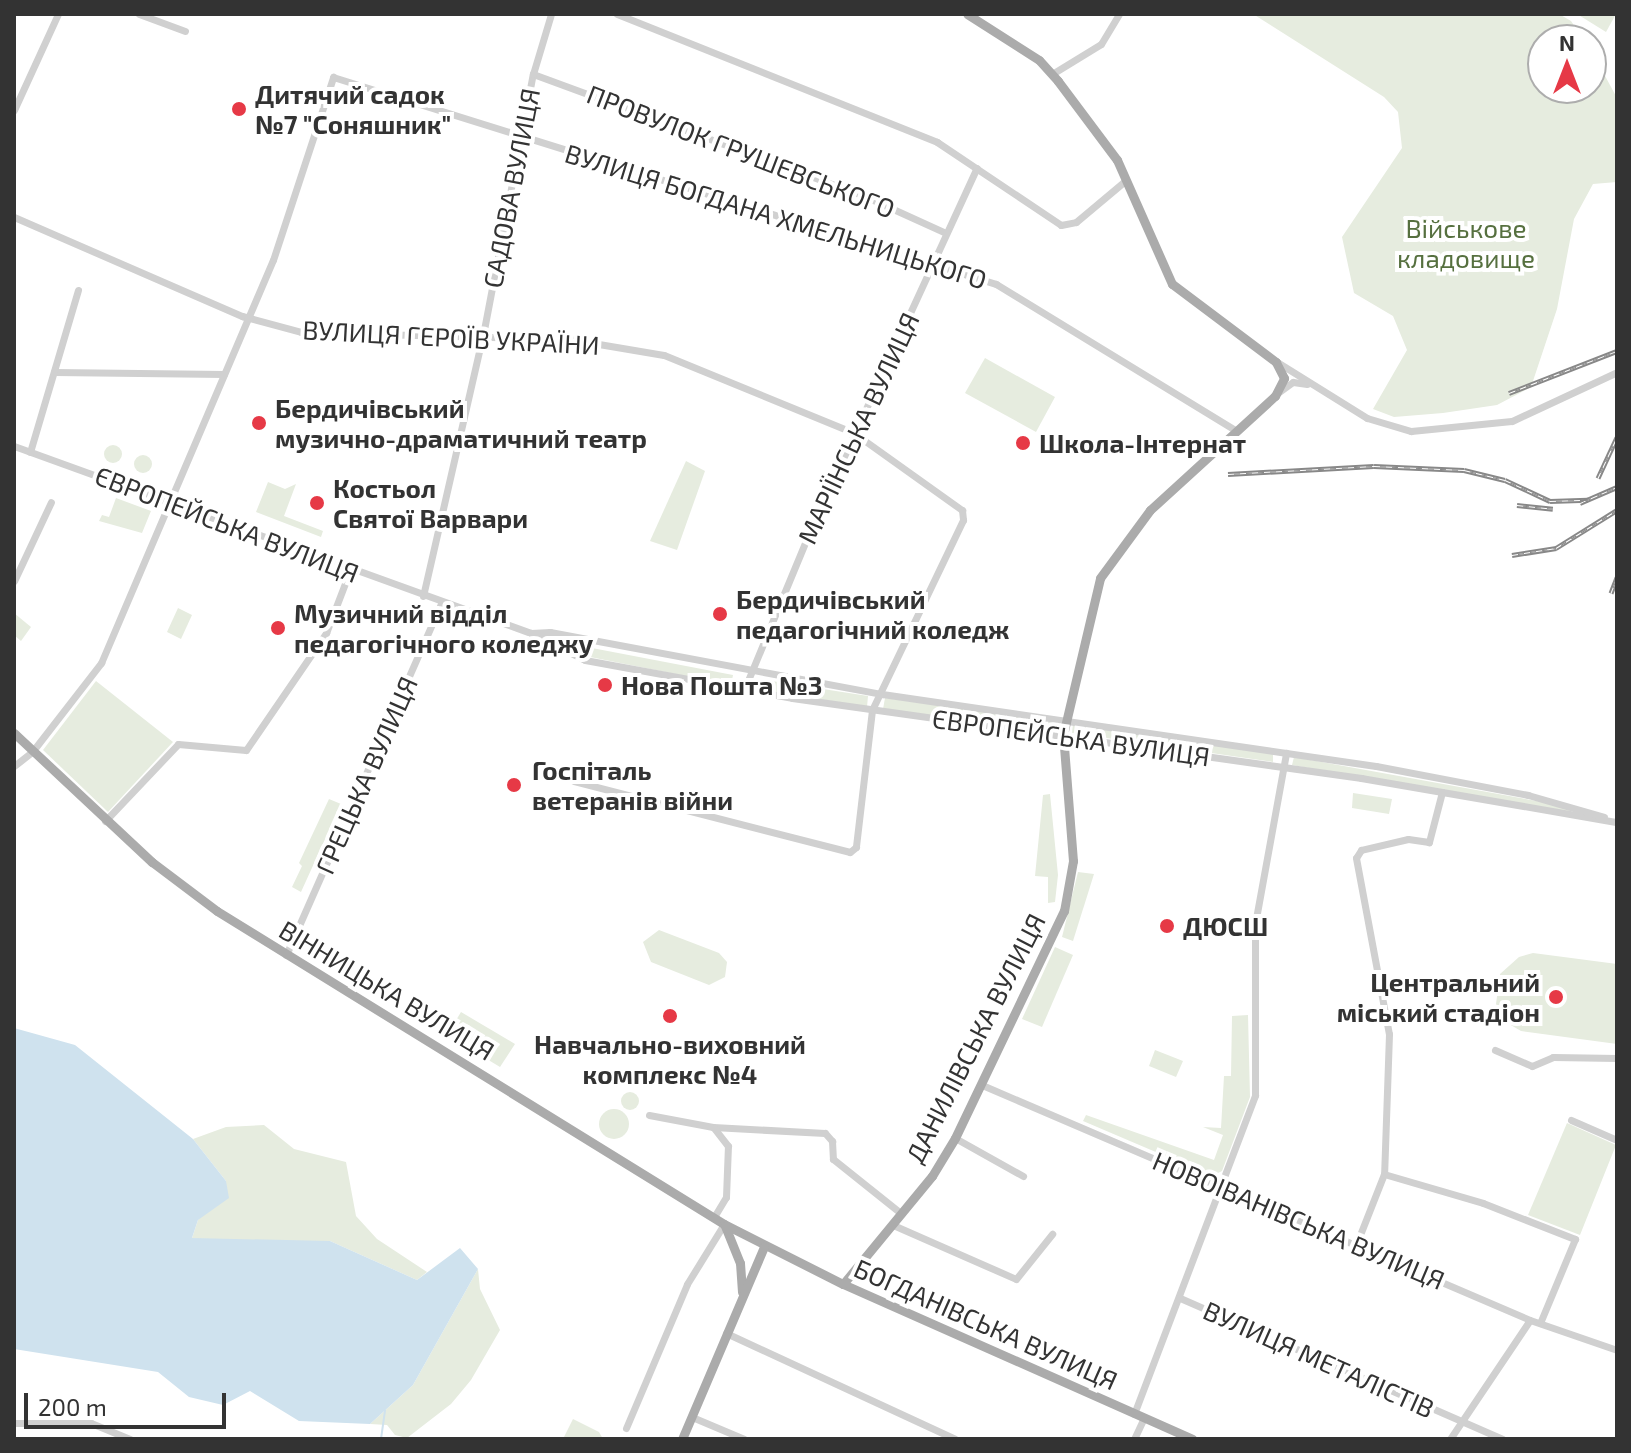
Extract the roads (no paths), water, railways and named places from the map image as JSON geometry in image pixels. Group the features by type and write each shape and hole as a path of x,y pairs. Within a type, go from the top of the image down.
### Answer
{"main road":[{"path":"966,15 1006,36 1052,74 1100,133 1126,180 1172,284 1276,362 1284,378 1275,396"},
{"name":"ДАНИЛІВСЬКА ВУЛИЦЯ","path":"843,1284 902,1214 955,1138 1071,887 1063,735 1090,608 1112,557 1150,510 1275,396"},
{"name":"ВІННИЦЬКА ВУЛИЦЯ","path":"14,733 105,821 217,911 764,1247"},
{"path":"724,1224 740,1263"},
{"path":"742,1297 741,1247 754,1241"},
{"path":"682,1439 764,1247"},
{"name":"БОГДАНІВСЬКА ВУЛИЦЯ","path":"764,1247 1192,1439"},
{"path":"755,1266 782,1256"}],"street":[{"path":"14,110 58,14"},
{"path":"139,14 185,31"},
{"name":"САДОВА ВУЛИЦЯ","path":"423,596 483,335 533,74 551,14"},
{"path":"617,14 937,142 1061,225 1076,222 1126,180"},
{"path":"1052,74 1101,44 1119,14"},
{"name":"ПРОВУЛОК ГРУШЕВСЬКОГО","path":"533,74 860,194 946,233"},
{"name":"ВУЛИЦЯ БОГДАНА ХМЕЛЬНИЦЬКОГО","path":"249,319 333,77 996,284 1237,431"},
{"name":"МАРІЇНСЬКА ВУЛИЦЯ","path":"744,690 854,433 977,168"},
{"name":"ВУЛИЦЯ ГЕРОЇВ УКРАЇНИ","path":"14,217 249,319 301,332 352,337 483,335 569,339 664,355 854,433 964,513 882,694"},
{"path":"30,452 78,290"},
{"path":"14,766 32,752 101,663 167,499 249,319"},
{"path":"1276,362 1384,427 1438,431 1512,421 1617,372"},
{"path":"54,372 224,374"},
{"path":"1275,396 1293,382 1312,384"},
{"name":"ЄВРОПЕЙСЬКА ВУЛИЦЯ","path":"14,446 531,633 585,660 744,690 1283,767 1617,822"},
{"path":"14,581 51,502"},
{"path":"105,821 178,744 246,750 326,633 350,570"},
{"name":"ГРЕЦЬКА ВУЛИЦЯ","path":"286,955 442,602"},
{"name":"ЄВРОПЕЙСЬКА ВУЛИЦЯ","path":"531,633 550,632 751,672 882,694 1286,753 1528,795 1617,822"},
{"path":"574,781 850,852 856,847 872,710 882,694"},
{"path":"1134,1414 1255,1095 1255,924 1286,753"},
{"path":"1356,1245 1384,1174 1388,1025 1356,858 1361,850 1408,839 1429,842 1442,792"},
{"path":"1495,1050 1532,1066 1553,1057 1617,1058"},
{"name":"НОВОІВАНІВСЬКА ВУЛИЦЯ","path":"982,1085 1530,1320 1617,1350"},
{"path":"649,1115 713,1127 825,1133 832,1141 833,1159 902,1214"},
{"path":"1571,1120 1617,1140"},
{"path":"713,1127 728,1146 726,1197 714,1217"},
{"path":"955,1138 1023,1176"},
{"path":"1384,1174 1483,1203 1575,1239 1540,1323"},
{"path":"626,1428 687,1284 724,1224"},
{"path":"893,1225 1016,1279 1052,1234"},
{"name":"ВУЛИЦЯ МЕТАЛІСТІВ","path":"1180,1298 1503,1439"},
{"path":"1450,1439 1530,1320"},
{"path":"726,1333 955,1439"},
{"path":"692,1417 744,1439"},
{"path":"1134,1439 1144,1418"},
{"path":"14,1423 91,1423 130,1439"}],"water":[{"path":"14,1028 75,1045 193,1139 226,1181 229,1198 198,1220 192,1238 330,1241 417,1280 460,1248 478,1269 413,1385 370,1424 299,1421 250,1391 223,1405 189,1397 158,1372 14,1349"}],"waterway":[{"path":"381,1439 385,1410"}],"railway":[{"path":"1509,393 1617,351"},
{"path":"1598,478 1617,437"},
{"path":"1228,474 1374,466 1464,470 1505,480 1550,501 1588,500"},
{"path":"1580,503 1617,487"},
{"path":"1517,505 1553,509"},
{"path":"1512,555 1556,548 1617,510"},
{"path":"1611,593 1617,577"}],"place":[{"name":"Дитячий садок №7 \"Соняшник\"","path":"239,109"},
{"name":"Бердичівський музично-драматичний театр","path":"259,423"},
{"name":"Школа-Інтернат","path":"1023,443"},
{"name":"Костьол Святої Варвари","path":"317,503"},
{"name":"Бердичівський педагогічний коледж","path":"720,614"},
{"name":"Музичний відділ педагогічного коледжу","path":"278,628"},
{"name":"Нова Пошта №3","path":"605,685"},
{"name":"Госпіталь ветеранів війни","path":"514,785"},
{"name":"ДЮСШ","path":"1167,926"},
{"name":"Центральний міський стадіон","path":"1556,997"},
{"name":"Навчально-виховний комплекс №4","path":"670,1016"}],"park label":[{"name":"Військове кладовище","path":"1466,243"}]}
